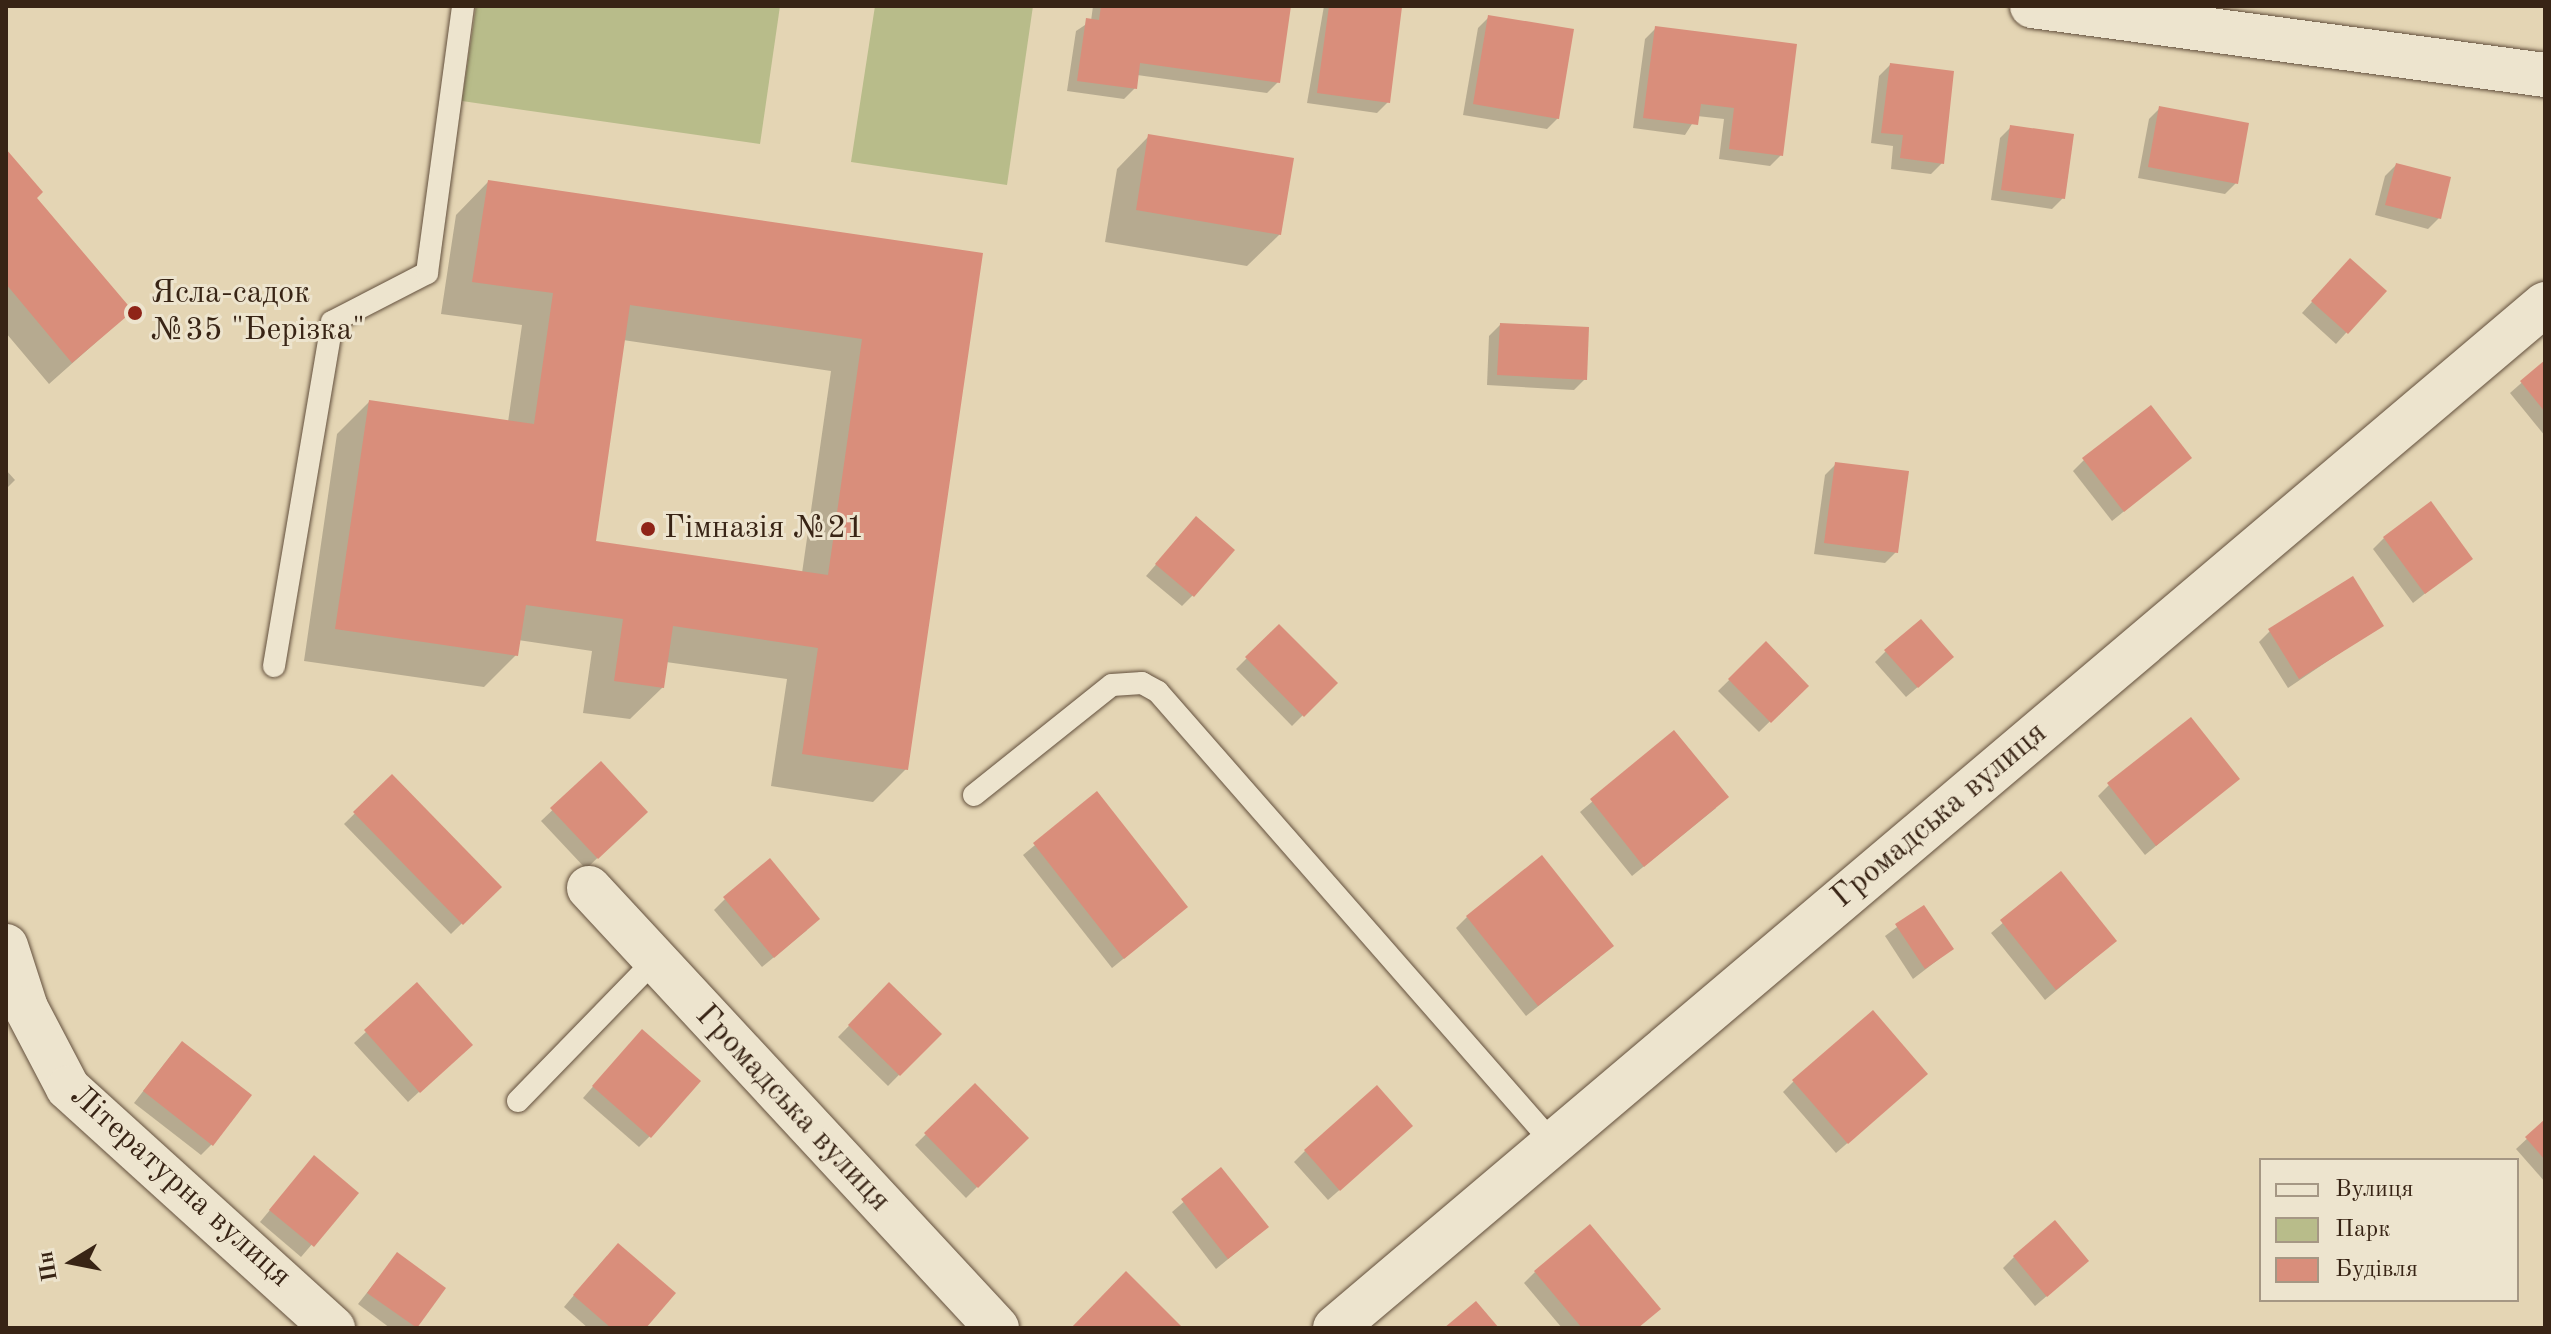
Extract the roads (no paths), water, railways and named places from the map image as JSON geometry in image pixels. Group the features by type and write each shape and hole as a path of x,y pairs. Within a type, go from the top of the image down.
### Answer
{"street":[{"path":"2032,6 2545,75"},
{"name":"Громадська вулиця","path":"1335,1328 2545,304"},
{"name":"Громадська вулиця","path":"589,888 653,962 997,1328"},
{"name":"Літературна вулиця","path":"6,946 26,1008 68,1088 333,1328"}],"lane":[{"path":"274,666 332,322 427,273 463,6"},
{"path":"974,795 1112,685 1142,683 1158,692 1553,1143"},
{"path":"518,1101 653,962"}],"place":[{"name":"Ясла-садок №35 \"Берізка\"","path":"135,313"},
{"name":"Гімназія №21","path":"648,529"}]}
